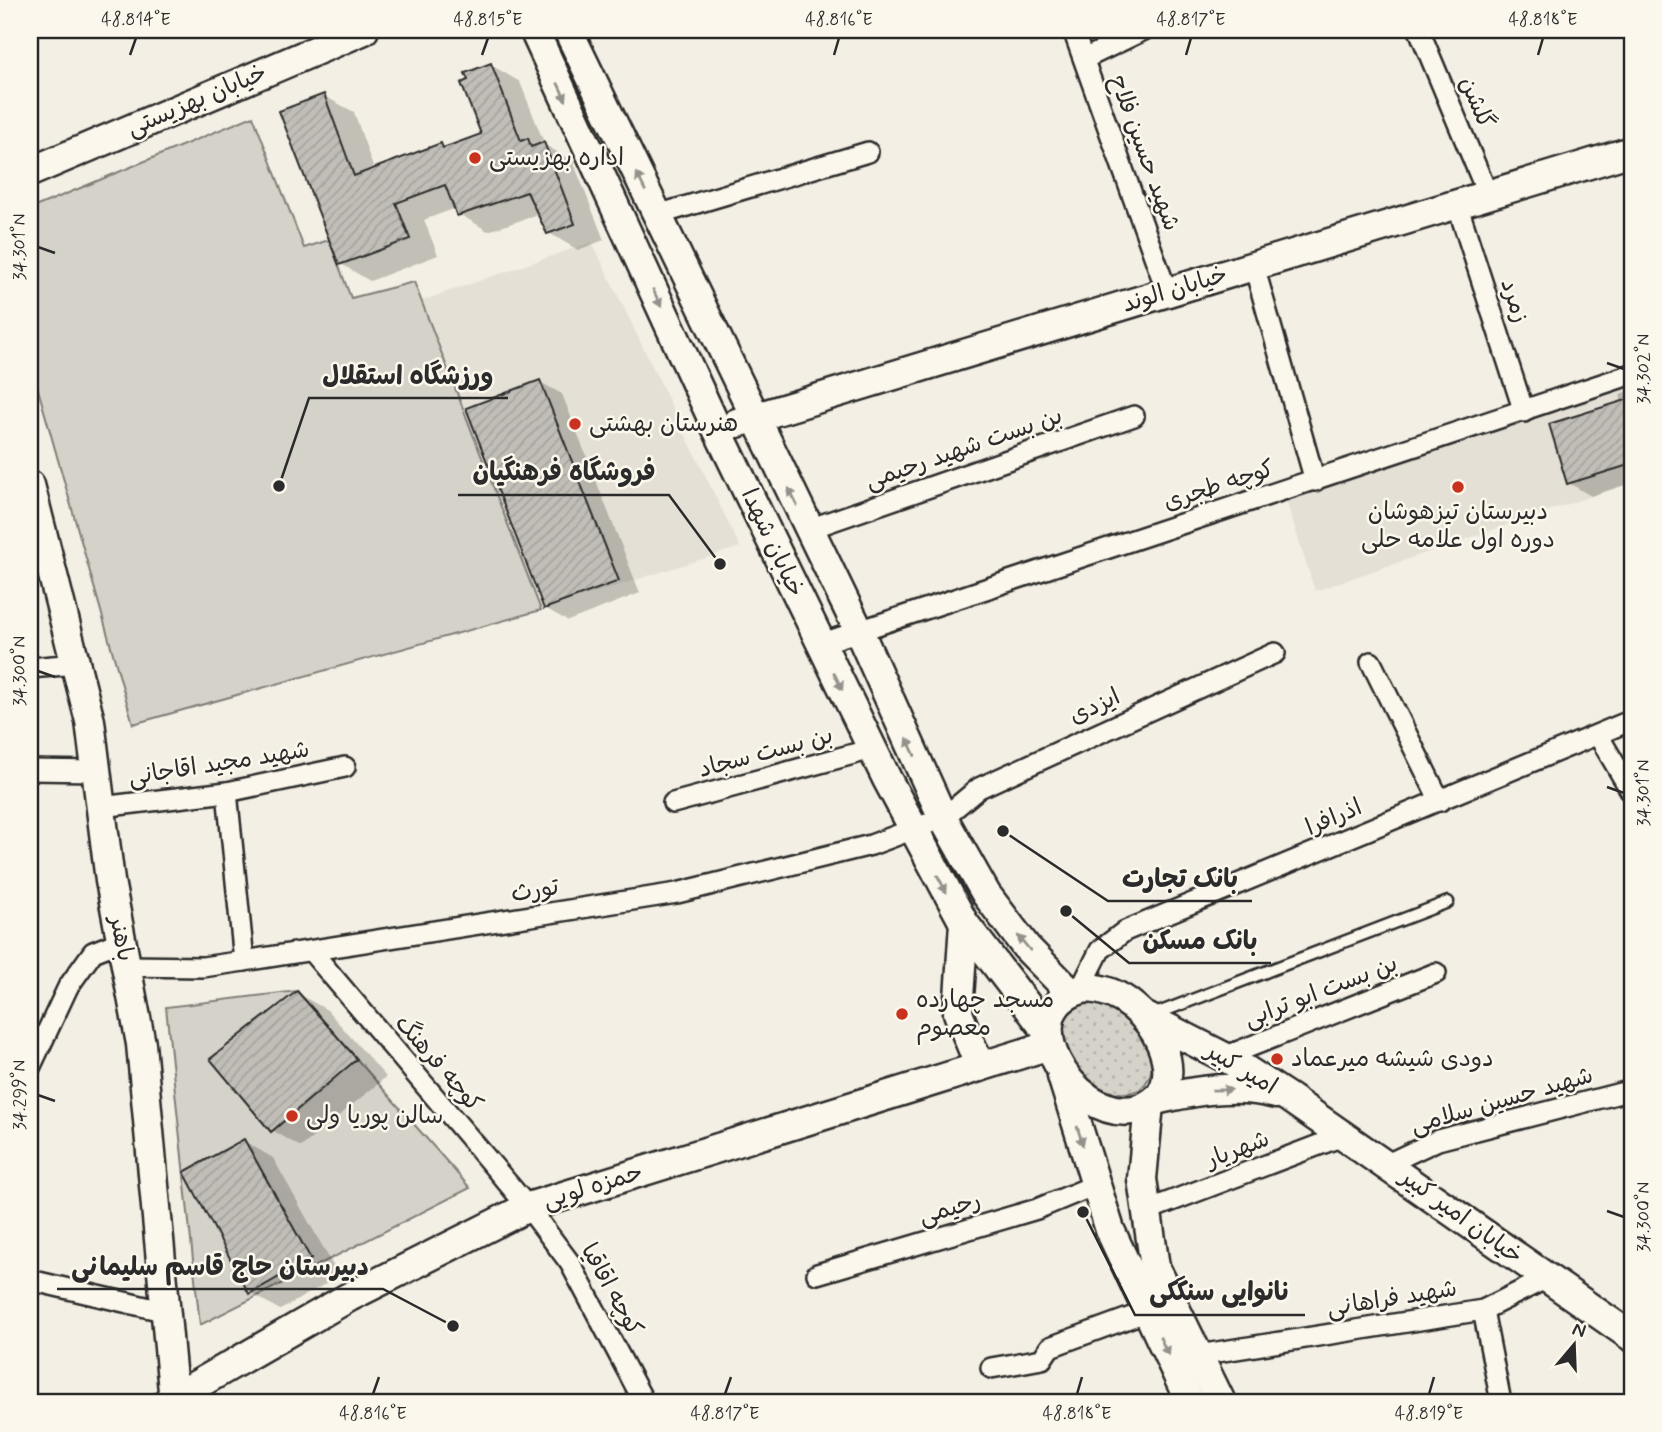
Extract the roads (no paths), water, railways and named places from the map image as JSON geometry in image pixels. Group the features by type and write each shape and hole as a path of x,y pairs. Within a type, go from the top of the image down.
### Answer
{"main road":[{"name":"خیابان بهزیستی","path":"30,172 364,30"},
{"name":"خیابان شهدا","path":"534,30 718,429 872,750 964,923 1053,1050 1110,1230 1190,1402"},
{"name":"خیابان شهدا","path":"568,30 858,629 943,818 986,894 1026,947 1076,992"},
{"name":"خیابان الوند","path":"718,429 1632,151"},
{"name":"باهنر","path":"30,485 41,567 76,664 90,721 124,954 141,1044 167,1312 172,1402"},
{"path":"964,923 958,1013 980,1067"},
{"path":"1152,1102 1135,1110 1105,1107 1082,1094 1053,1050 1052,1013 1076,992 1097,989 1118,995 1146,1017 1160,1038 1165,1055 1163,1084 1152,1102 1142,1156 1155,1267 1221,1402"},
{"name":"امیر کبیر","path":"1146,1017 1224,1057 1289,1098"},
{"name":"حمزه لویی","path":"172,1402 349,1297 528,1207 980,1067 1053,1050"},
{"name":"امیر کبیر","path":"1152,1102 1214,1089 1249,1089 1289,1098"},
{"name":"خیابان امیر کبیر","path":"1289,1098 1632,1337"}],"street":[{"name":"شهید حسین فلاح","path":"1073,30 1167,292"},
{"path":"1084,59 1144,30"},
{"name":"گلشن","path":"1419,30 1488,195"},
{"path":"657,215 868,152"},
{"name":"زمرد","path":"1457,204 1524,412"},
{"path":"1254,266 1315,481"},
{"name":"کوچه طجری","path":"820,644 858,629 1315,481 1632,374"},
{"name":"بن بست شهید رحیمی","path":"809,529 1134,416"},
{"name":"ایزدی","path":"943,818 979,788 1275,653"},
{"path":"1371,662 1440,801"},
{"path":"30,668 76,664"},
{"name":"اذرافرا","path":"1076,992 1100,950 1125,931 1632,720"},
{"path":"1598,735 1632,793"},
{"name":"بن بست سجاد","path":"673,803 872,750"},
{"name":"شهید مجید اقاجانی","path":"101,807 227,792 345,767"},
{"path":"30,770 97,771"},
{"path":"227,792 244,961"},
{"name":"تورث","path":"124,954 203,967 677,893 871,845 943,818"},
{"path":"30,1068 68,987 93,952 124,954"},
{"name":"کوچه فرهنگ","path":"312,952 528,1207"},
{"name":"بن بست ابو ترابی","path":"1224,1057 1436,973"},
{"name":"شهید حسین سلامی","path":"1387,1164 1438,1140 1632,1093"},
{"name":"شهریار","path":"1148,1210 1345,1135"},
{"name":"رحیمی","path":"817,1274 1037,1209 1095,1185"},
{"name":"کوچه اقاقیا","path":"528,1207 570,1263 644,1402"},
{"name":"شهید فراهانی","path":"1198,1355 1483,1310 1547,1278"},
{"path":"30,1280 167,1312"},
{"path":"1483,1310 1501,1402"},
{"path":"991,1368 1042,1359 1050,1348 1148,1311"}],"lane":[{"path":"1146,1017 1448,902"}],"place":[{"name":"اداره بهزیستی","path":"475,158"},
{"name":"هنرستان بهشتی","path":"575,424"},
{"name":"ورزشگاه استقلال","path":"279,486"},
{"name":"دبیرستان تیزهوشان دوره اول علامه حلی","path":"1458,487"},
{"name":"فروشگاه فرهنگیان","path":"720,564"},
{"name":"بانک تجارت","path":"1003,831"},
{"name":"بانک مسکن","path":"1066,911"},
{"name":"مسجد چهارده معصوم","path":"902,1014"},
{"name":"دودی شیشه میرعماد","path":"1277,1059"},
{"name":"سالن پوریا ولی","path":"292,1116"},
{"name":"نانوایی سنگکی","path":"1083,1212"},
{"name":"دبیرستان حاج قاسم سلیمانی","path":"453,1326"}]}
